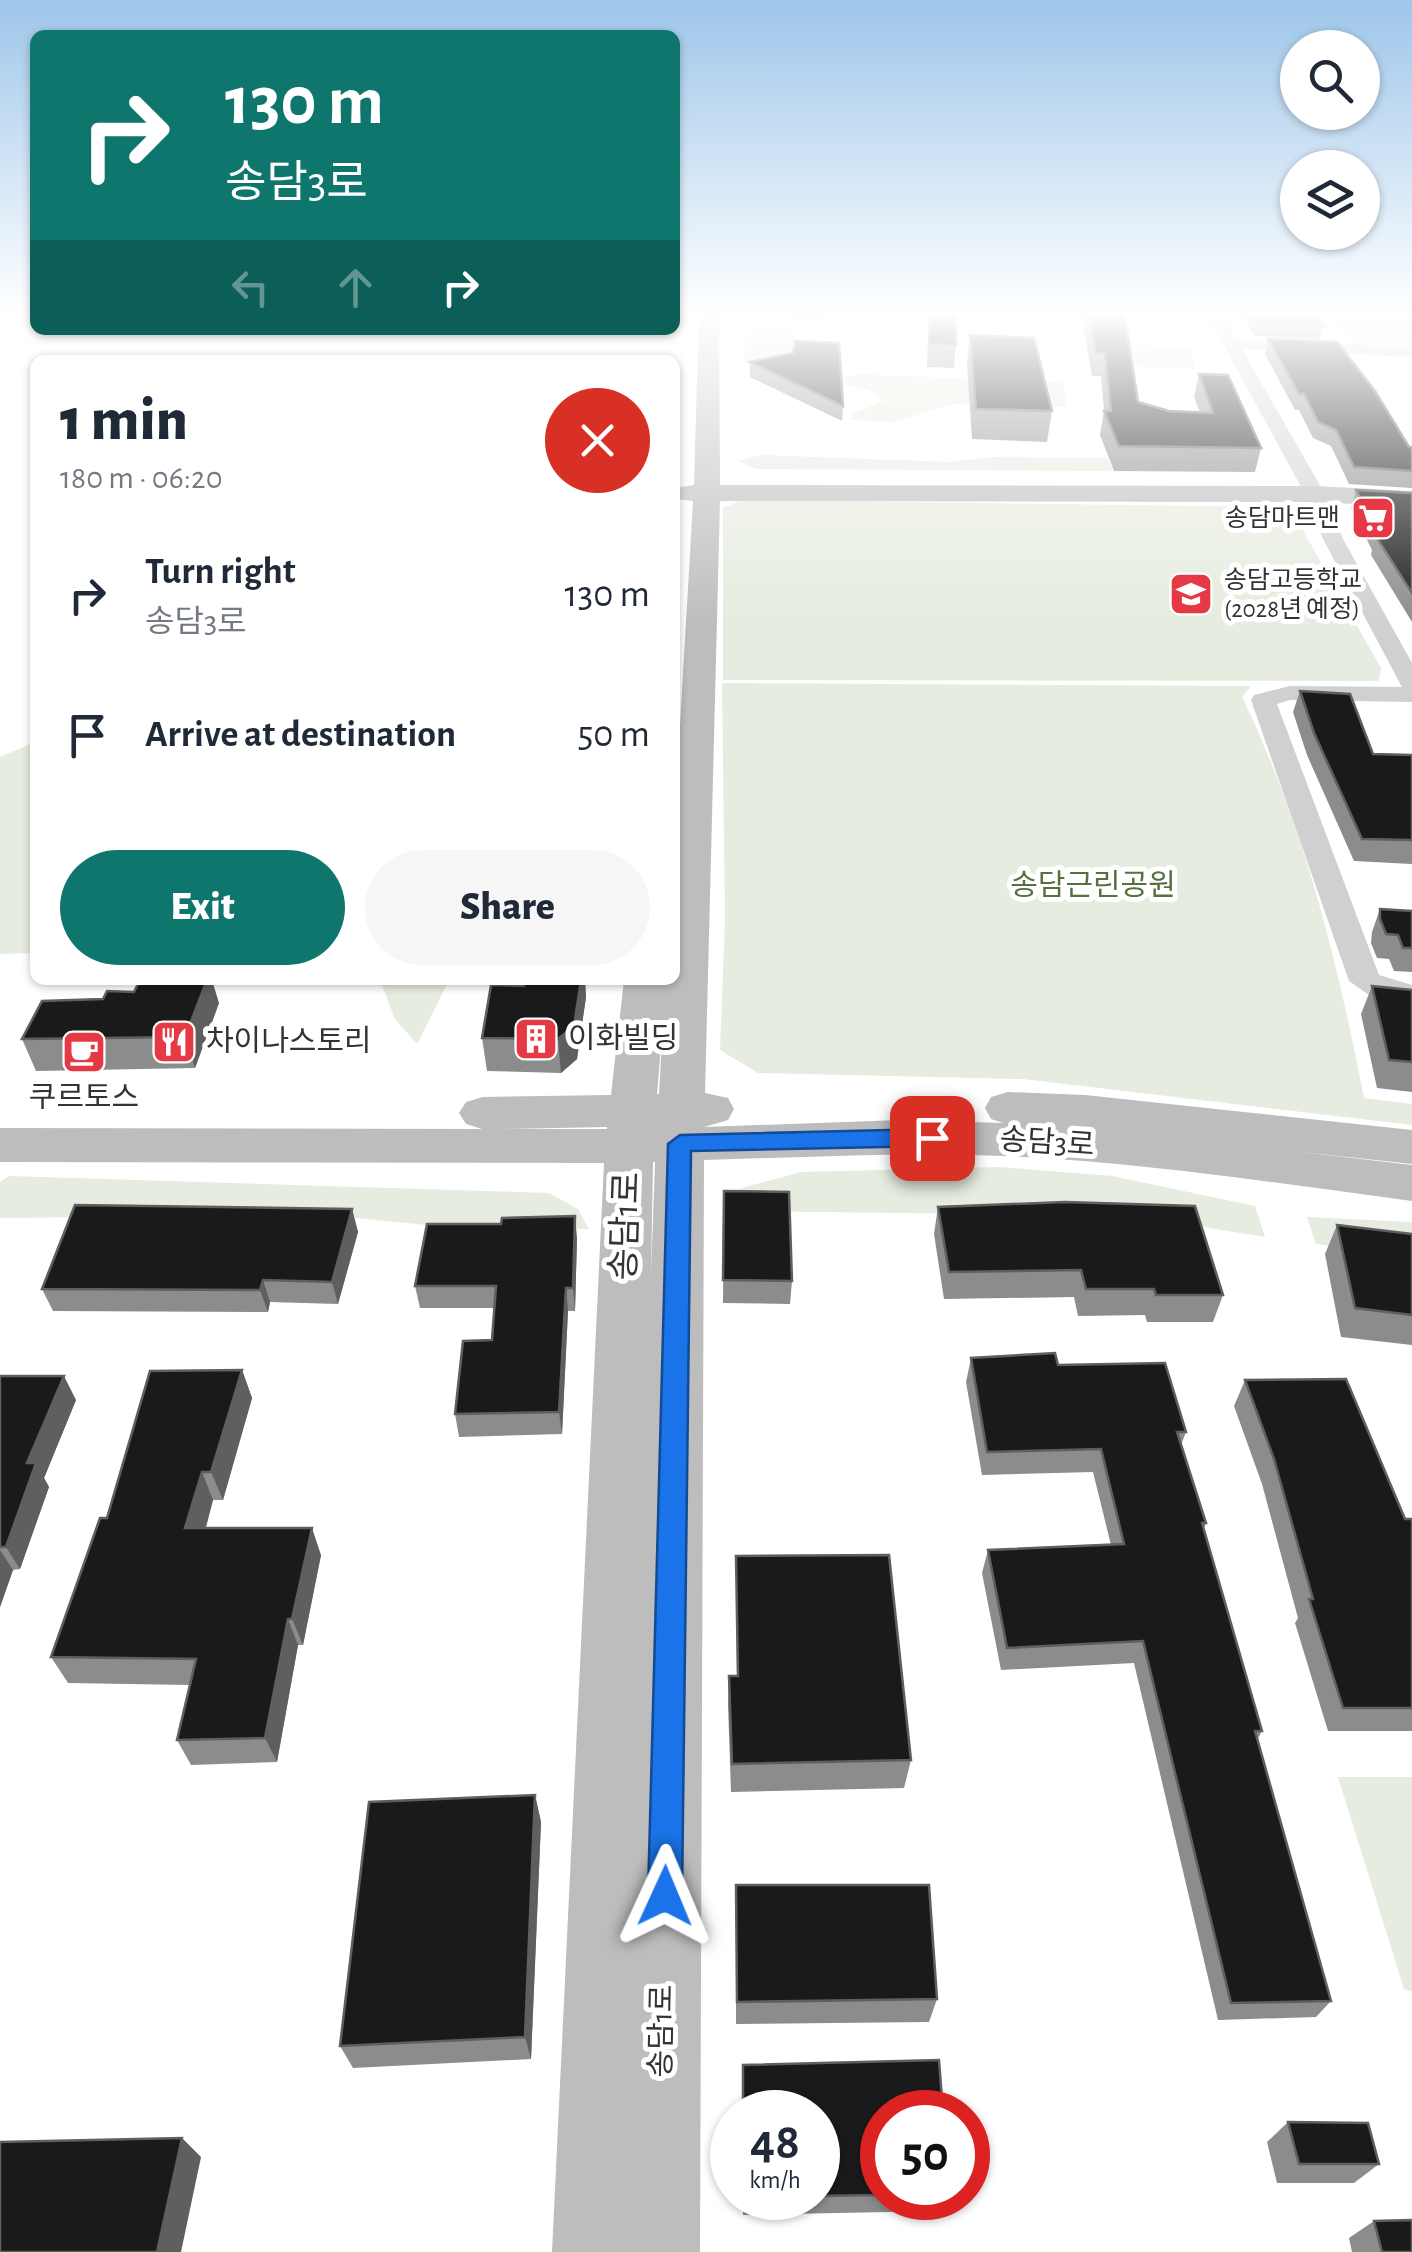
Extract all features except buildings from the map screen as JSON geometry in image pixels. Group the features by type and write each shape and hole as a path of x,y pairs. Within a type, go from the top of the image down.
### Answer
{"main road":[{"name":"송담1로","path":"680,898 692,783 696,416"},
{"name":"송담1로","path":"680,576 696,488 701,416"},
{"path":"696,488 1412,490"},
{"path":"1312,489 1412,499"},
{"name":"송담1로","path":"645,985 656,1128 658,2252"},
{"name":"송담1로","path":"594,2252 656,1128 671,985"},
{"name":"송담3로","path":"656,1128 920,1105 1084,1111 1412,1147"},
{"path":"0,1115 656,1128"},
{"path":"0,1145 656,1128"},
{"name":"송담3로","path":"656,1128 1025,1140 1157,1151 1412,1183"}],"street":[{"path":"1271,416 1412,685"},
{"path":"1412,695 1290,693 1262,700 1365,981 1412,995"}],"green space":[{"path":"852,416 913,416 894,422 849,420"},
{"path":"761,455 951,462 992,457 1107,458 1113,471 756,469 738,461"},
{"path":"742,500 1277,507 1293,513 1381,668 1379,681 723,680 723,508"},
{"name":"송담근린공원","path":"722,683 1251,686 1242,697 1301,843 1342,995 1364,1098 1412,1104 1412,1125 1023,1079 758,1073 720,1050 725,921"},
{"path":"30,744 30,953 0,954 0,757"},
{"path":"382,985 446,985 417,1044 395,1019"},
{"path":"1000,1167 1112,1176 1255,1206 1265,1237 1161,1220 1069,1215 732,1211 738,1189 801,1172"},
{"path":"9,1176 549,1193 578,1209 589,1229 468,1229 325,1215 0,1218 0,1182"},
{"path":"1307,1217 1412,1222 1412,1257 1316,1244"},
{"path":"1338,1777 1412,1777 1412,1992 1404,1989"}],"place":[{"name":"송담마트맨","path":"1373,518"},
{"name":"송담고등학교 (2028년 예정)","path":"1191,594"},
{"name":"이화빌딩","path":"536,1039"},
{"name":"차이나스토리","path":"174,1042"},
{"name":"쿠르토스","path":"84,1052"}],"route":[{"path":"665,1896 680,1144 932,1138"}]}
